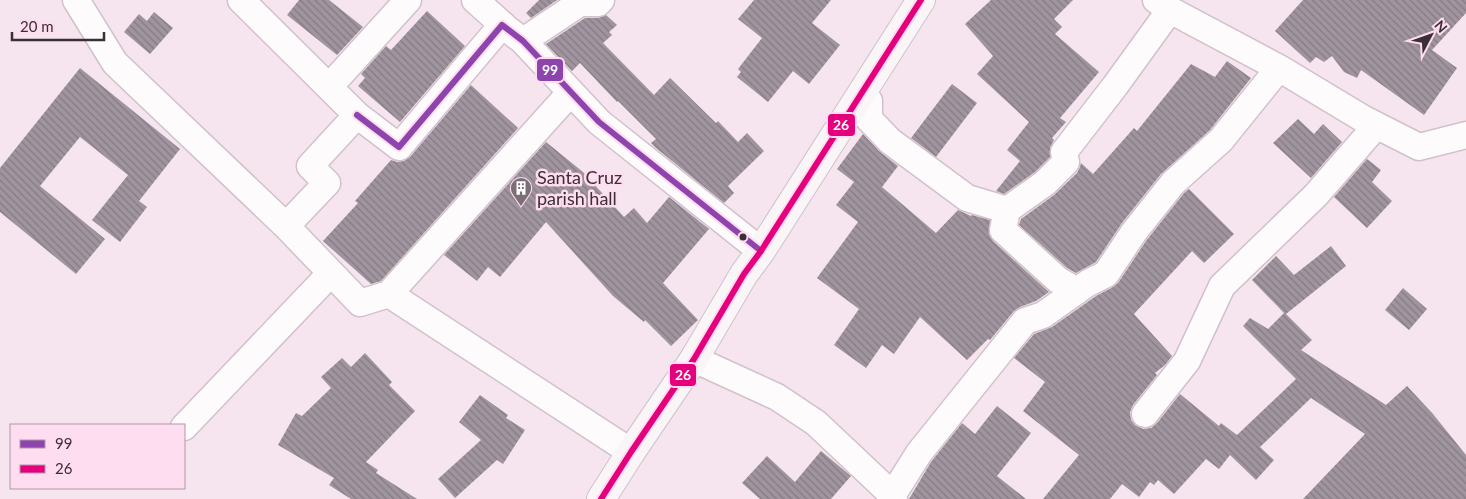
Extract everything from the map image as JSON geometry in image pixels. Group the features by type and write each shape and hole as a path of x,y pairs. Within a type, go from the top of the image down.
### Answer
{"main road":[{"path":"601,499 694,359 744,274 761,251 921,0"}],"street":[{"path":"76,0 115,63 286,226 360,303 390,294 570,92"},
{"path":"241,0 357,115 399,147 502,25 514,34"},
{"path":"328,87 408,0"},
{"path":"475,0 514,34 600,122 761,251"},
{"path":"514,34 580,3 598,3 601,0"},
{"path":"1077,291 1058,280 1003,230 1007,210 1045,182 1066,162 1064,152 1115,86 1163,5 1279,68 1376,126 1419,148 1466,135"},
{"path":"694,359 777,397 816,423 885,488 893,498 919,453 1025,321 1043,315 1077,291 1106,274 1134,232 1173,183 1221,140 1279,68"},
{"path":"862,93 869,101 869,119 890,141 967,198 1007,210"},
{"path":"286,226 327,183 310,166 357,115"},
{"path":"1145,414 1187,361 1222,286 1316,195 1376,126"},
{"path":"185,426 331,274"},
{"path":"390,294 631,452"}],"building":[{"path":"299,0 329,0 363,27 337,55 287,15"},
{"path":"539,0 557,0 531,18 526,13"},
{"path":"754,0 831,0 812,23 840,45 809,84 793,71 768,102 737,77 741,72 738,69 762,38 738,19"},
{"path":"991,0 1073,0 1054,19 1062,27 1055,34 1099,72 1060,118 1066,122 1052,138 1054,140 1050,148 1050,157 1035,172 1004,194 996,191 1020,161 1007,150 1029,122 977,74 993,56 965,24"},
{"path":"1303,0 1466,0 1466,13 1432,50 1457,68 1424,115 1361,70 1357,78 1344,72 1332,56 1324,62 1316,57 1310,63 1275,31"},
{"path":"427,11 465,46 400,122 358,86 365,78 361,74 386,46 391,50"},
{"path":"154,12 173,28 150,54 124,32 139,14 147,21"},
{"path":"606,15 617,25 609,32 612,35 603,43 654,95 670,78 716,123 718,121 738,142 747,133 764,151 728,186 734,193 724,203 656,148 651,143 656,139 580,63 572,71 546,44 585,18 598,18"},
{"path":"1227,61 1251,78 1210,130 1161,174 1122,223 1096,262 1076,273 1067,268 1019,225 1021,219 1054,195 1077,173 1081,163 1093,174 1134,128 1137,131 1191,64 1215,77"},
{"path":"80,68 180,149 139,201 147,207 120,242 92,220 128,175 80,137 40,186 105,239 76,274 0,212 0,168"},
{"path":"952,84 977,103 936,157 911,138"},
{"path":"471,85 518,128 381,281 371,284 323,241 358,203 355,201 391,160 397,162 404,161 410,157"},
{"path":"1298,119 1314,134 1323,124 1342,142 1311,178 1273,143"},
{"path":"863,134 879,151 898,166 882,187 936,233 958,210 971,216 990,220 989,234 993,241 1049,292 1036,301 1014,311 990,340 988,339 967,360 920,317 894,354 882,345 866,368 834,345 859,309 817,278 858,222 836,205 854,182 837,169"},
{"path":"546,142 583,172 624,217 634,208 647,223 669,197 709,229 663,283 698,320 671,346 645,320 644,322 613,296 546,222 500,277 488,267 477,281 444,255"},
{"path":"1367,159 1381,170 1372,182 1392,201 1367,228 1334,197"},
{"path":"1189,189 1234,234 1204,263 1192,251 1134,314 1172,356 1155,373 1157,375 1133,405 1130,412 1131,420 1135,425 1143,429 1151,428 1180,394 1219,426 1221,423 1237,435 1296,379 1243,326 1250,318 1268,329 1284,313 1252,280 1276,256 1294,275 1331,246 1346,266 1286,314 1312,340 1301,350 1386,405 1407,386 1433,414 1466,455 1466,499 1303,499 1365,434 1311,398 1260,447 1274,460 1256,480 1230,455 1219,469 1206,459 1174,494 1158,480 1154,485 1150,482 1139,497 1122,484 1110,499 1043,499 1079,455 1023,411 1045,382 1014,358 1034,334 1052,327 1118,283 1146,241"},
{"path":"1403,288 1427,309 1409,330 1385,310"},
{"path":"365,353 392,382 389,385 415,411 366,462 378,470 376,473 417,499 351,499 329,485 334,478 278,445 296,413 302,416 331,388 321,377 342,358 351,367"},
{"path":"480,395 508,415 506,418 525,430 503,464 497,460 455,498 438,479 481,440 459,422"},
{"path":"997,406 1031,433 997,476 1026,499 909,499 931,462 962,423 975,434"},
{"path":"821,451 851,476 831,499 760,499 742,483 767,456 795,482"}],"transit line":[{"name":"26","path":"601,499 694,359 744,274 761,251 921,0"},
{"name":"99","path":"357,115 399,147 502,25 523,41 599,122 761,251"}],"place":[{"name":"Santa Cruz parish hall","path":"521,207"}]}
